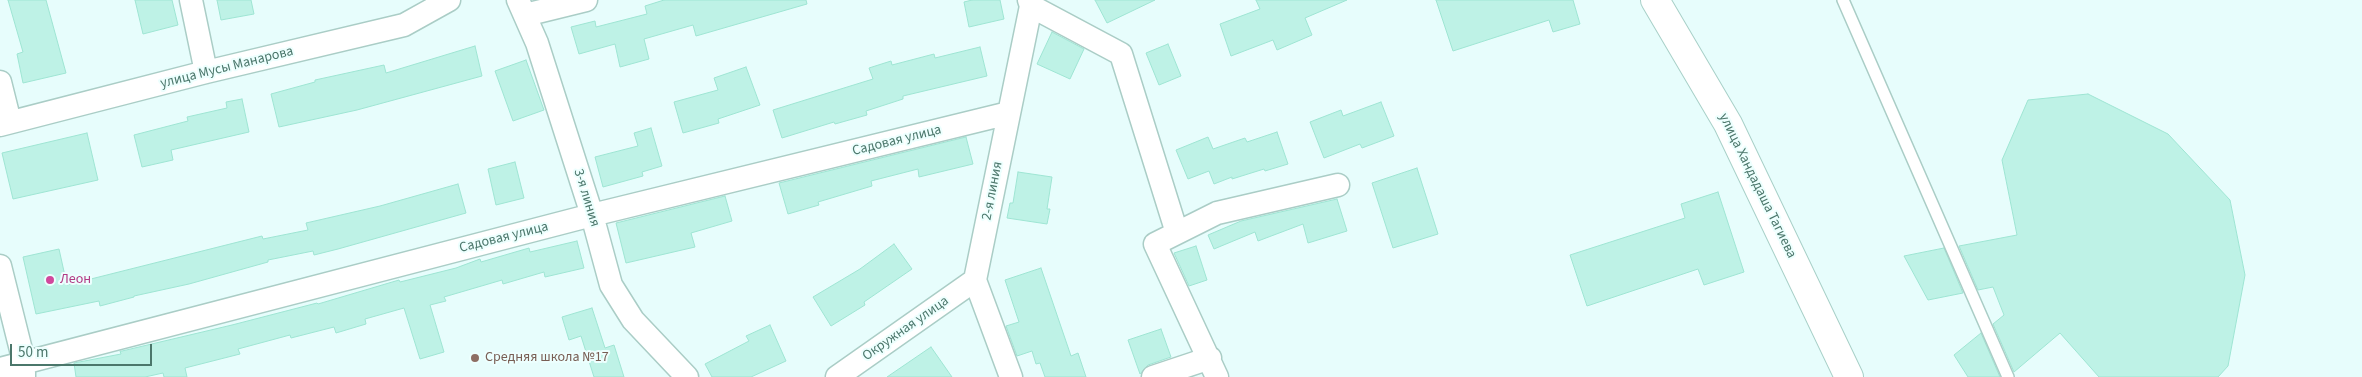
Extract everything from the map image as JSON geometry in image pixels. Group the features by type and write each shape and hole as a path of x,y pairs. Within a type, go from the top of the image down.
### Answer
{"street":[{"path":"191,0 206,72"},
{"name":"улица Мусы Манарова","path":"5,124 206,72 404,25 449,0"},
{"path":"522,8 586,0"},
{"name":"улица Хандадаша Тагиева","path":"1651,0 1723,123 1845,377"},
{"name":"улица Хандадаша Тагиева","path":"1655,0 1728,124 1849,377"},
{"path":"1030,3 1122,54 1177,233"},
{"name":"2-я линия","path":"975,280 1030,3"},
{"name":"3-я линия","path":"522,8 537,43 592,215 611,285 633,320 687,377"},
{"path":"0,82 5,124"},
{"name":"Садовая улица","path":"0,369 24,369 592,215 1009,113"},
{"path":"1153,377 1213,367 1156,244 1217,213 1338,185"},
{"path":"0,266 24,369"},
{"path":"975,280 1011,377"},
{"name":"Окружная улица","path":"837,377 975,280"}],"lane":[{"path":"1843,0 2008,377"}],"building":[{"path":"8,0 46,0 66,73 23,83 17,54 23,52"},
{"path":"135,0 172,0 178,25 143,34"},
{"path":"217,0 251,0 254,14 221,20"},
{"path":"664,0 806,0 807,4 696,36 693,25 644,39 649,59 620,67 615,44 579,54 571,27 595,21 596,27 647,14 645,6"},
{"path":"972,0 1000,0 1004,19 969,27 964,2"},
{"path":"1095,0 1155,0 1107,23"},
{"path":"1256,0 1347,0 1305,18 1312,35 1277,50 1273,40 1231,56 1220,24 1260,9"},
{"path":"1436,0 1573,0 1580,24 1553,32 1549,20 1453,51"},
{"path":"1052,32 1084,49 1070,79 1037,64"},
{"path":"1168,44 1181,76 1159,85 1146,53"},
{"path":"475,46 482,76 357,110 279,127 271,94 315,82 315,80 384,65 386,73"},
{"path":"980,47 987,76 903,96 903,99 866,111 867,115 835,124 834,122 782,138 773,110 873,79 869,68 891,61 892,65 934,54 935,58"},
{"path":"526,60 544,110 513,121 495,71"},
{"path":"746,67 760,105 718,119 719,123 683,133 674,102 718,90 714,78"},
{"path":"2088,94 2168,134 2230,200 2245,275 2228,366 2218,377 2099,377 2060,333 2014,372 1993,324 2004,315 1993,287 1978,290 1959,246 2017,235 2002,160 2028,100"},
{"path":"242,99 249,132 171,150 173,160 142,167 134,135 188,121 187,117 227,108 226,102"},
{"path":"1381,102 1394,136 1362,148 1360,144 1324,158 1310,122 1341,110 1343,116"},
{"path":"651,128 662,166 642,172 643,176 603,187 595,157 638,146 634,133"},
{"path":"1277,132 1288,164 1232,179 1232,177 1214,184 1209,171 1188,179 1176,150 1208,137 1213,149 1245,138 1247,142"},
{"path":"87,133 98,180 13,199 2,153"},
{"path":"966,137 973,164 919,177 918,169 871,181 872,186 818,202 819,205 788,214 779,183"},
{"path":"515,162 524,198 496,205 488,169"},
{"path":"1417,168 1438,234 1393,248 1372,183"},
{"path":"1018,172 1052,177 1047,209 1050,209 1047,224 1007,218 1010,203 1013,203"},
{"path":"458,184 466,213 338,249 314,255 313,251 268,260 268,262 189,284 134,296 100,306 99,301 36,314 23,257 59,249 67,285 262,236 263,239 308,230 306,223 380,206"},
{"path":"1718,192 1744,272 1704,285 1698,269 1587,306 1570,255 1685,218 1681,204"},
{"path":"725,196 732,221 691,233 695,247 626,263 616,223"},
{"path":"1337,199 1347,231 1308,243 1303,224 1258,241 1255,232 1214,249 1208,235 1241,221"},
{"path":"577,241 584,268 545,277 544,272 503,284 502,280 444,297 446,301 430,305 444,352 420,359 404,308 365,319 366,324 336,333 334,327 291,338 290,335 238,349 240,354 185,368 187,377 164,377 163,373 145,377 76,377 74,363 121,354 120,351 318,304 399,280 400,282 456,268 480,259 481,262 529,248 530,252"},
{"path":"894,244 912,269 864,302 865,305 831,326 813,297 860,269"},
{"path":"1196,246 1207,280 1189,286 1174,253"},
{"path":"1944,248 1963,293 1928,300 1904,256"},
{"path":"1041,268 1071,356 1078,353 1086,377 1045,377 1040,363 1036,364 1032,351 1017,356 1006,326 1019,322 1005,280"},
{"path":"592,308 605,348 614,345 624,377 594,377 581,336 569,340 562,317"},
{"path":"770,325 786,361 751,377 712,377 705,364 749,341 746,336"},
{"path":"1161,329 1171,357 1148,365 1140,374 1128,340"},
{"path":"1981,333 2000,377 1968,377 1954,355"},
{"path":"931,347 952,377 887,377"}],"place":[{"name":"Леон","path":"50,280"},
{"name":"Средняя школа №17","path":"475,358"}]}
